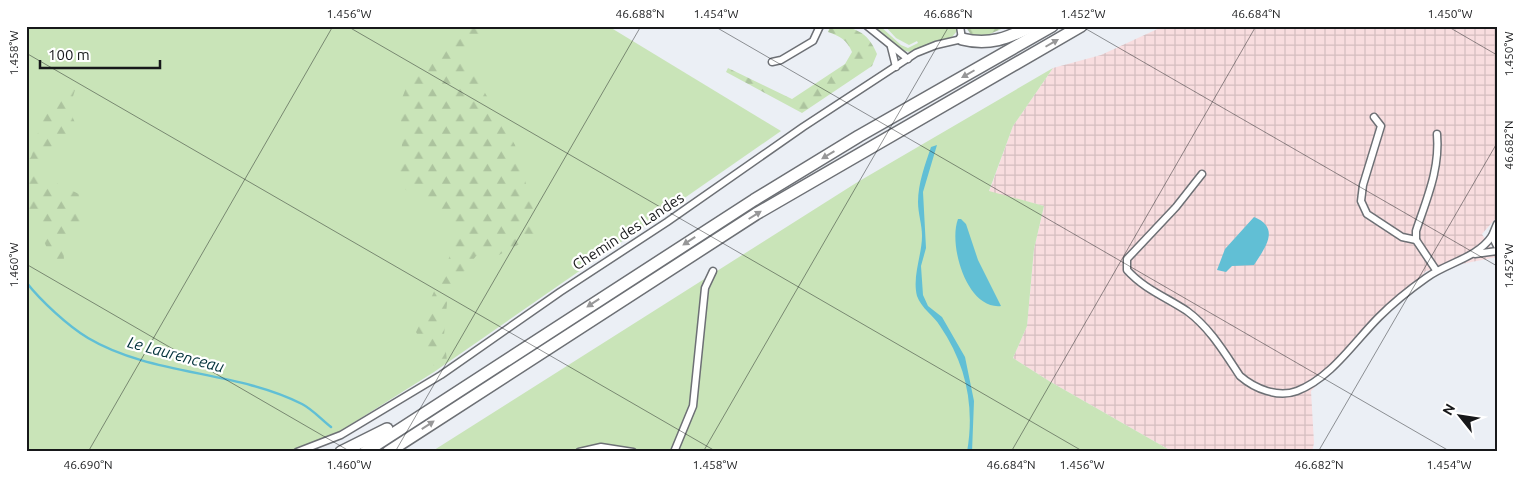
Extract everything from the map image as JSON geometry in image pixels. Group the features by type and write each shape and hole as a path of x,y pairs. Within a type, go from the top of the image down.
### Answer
{"highway":[{"path":"962,39 975,42 991,42 1010,37 1032,26"},
{"path":"365,452 754,200 859,136 1052,26"},
{"path":"388,452 756,214 1081,26"},
{"path":"341,452 391,427 403,427"}],"street":[{"path":"772,62 781,60 812,41 820,26"},
{"path":"867,26 891,48 908,59"},
{"path":"960,26 962,39"},
{"name":"Chemin des Landes","path":"297,452 341,436 441,375 560,292 668,222 804,127 924,49 962,39"},
{"path":"891,48 896,67"},
{"path":"1374,117 1382,126 1363,185 1361,201 1367,214 1402,237 1416,240"},
{"path":"1436,270 1419,247 1416,240 1416,231 1439,156 1437,134"},
{"path":"1202,174 1176,207 1127,259 1127,270 1137,281 1185,310 1204,325 1240,376 1247,382 1268,392 1282,393 1295,391 1320,377 1391,305 1436,270 1475,254 1497,251"},
{"path":"1475,254 1492,236 1497,224"},
{"path":"1492,236 1497,246"},
{"path":"674,452 693,406 704,288 714,271"},
{"path":"579,452 601,447 633,452"}],"shaded area":[{"path":"1164,26 1496,26 1497,217 1482,234 1497,257 1426,271 1311,391 1314,443 1312,452 1173,452 1049,381 1013,358 1027,326 1034,249 1044,206 989,192 1013,126 1053,68 1101,55"}],"green space":[{"path":"26,26 608,26 781,131 434,372 307,452 26,452"},
{"path":"472,26 491,26 466,60 515,145 540,233 499,255 476,256 448,293 444,335 447,361 434,366 416,332 461,231 397,183 403,137 399,106 411,75 468,33"},
{"path":"830,26 846,27 859,31 869,40 877,54 872,66 802,113 726,72 728,68 792,99 845,64 852,52 843,39 828,32"},
{"path":"873,26 880,26 901,45 908,48 918,43 917,41 909,45 896,38 885,26 957,26 957,31 952,37 910,52 900,50"},
{"path":"965,26 1008,26 983,37 972,36"},
{"path":"1053,68 1013,126 989,191 1044,206 1034,249 1027,326 1013,358 1049,381 1173,452 431,452 856,183"},
{"path":"69,88 75,90 69,109 76,125 68,140 43,150 35,173 79,194 83,227 63,239 64,260 57,266 43,239 36,210 26,211 26,159 28,160 31,157 44,112"}],"water":[{"path":"937,145 923,192 926,248 921,266 923,295 928,306 942,317 965,357 974,401 972,452 967,452 970,418 969,402 962,370 949,340 937,322 921,304 916,288 916,273 922,236 918,206 919,188 931,147"},
{"path":"1254,217 1267,227 1269,233 1266,245 1254,265 1232,266 1226,272 1217,270 1225,249"},
{"path":"958,219 961,219 966,224 978,260 1001,306 989,304 979,298 963,274 956,244"}],"waterway":[{"name":"Le Laurenceau","path":"26,282 47,305 72,327 88,338 113,350 139,360 222,378 276,393 306,406 331,427"}]}
